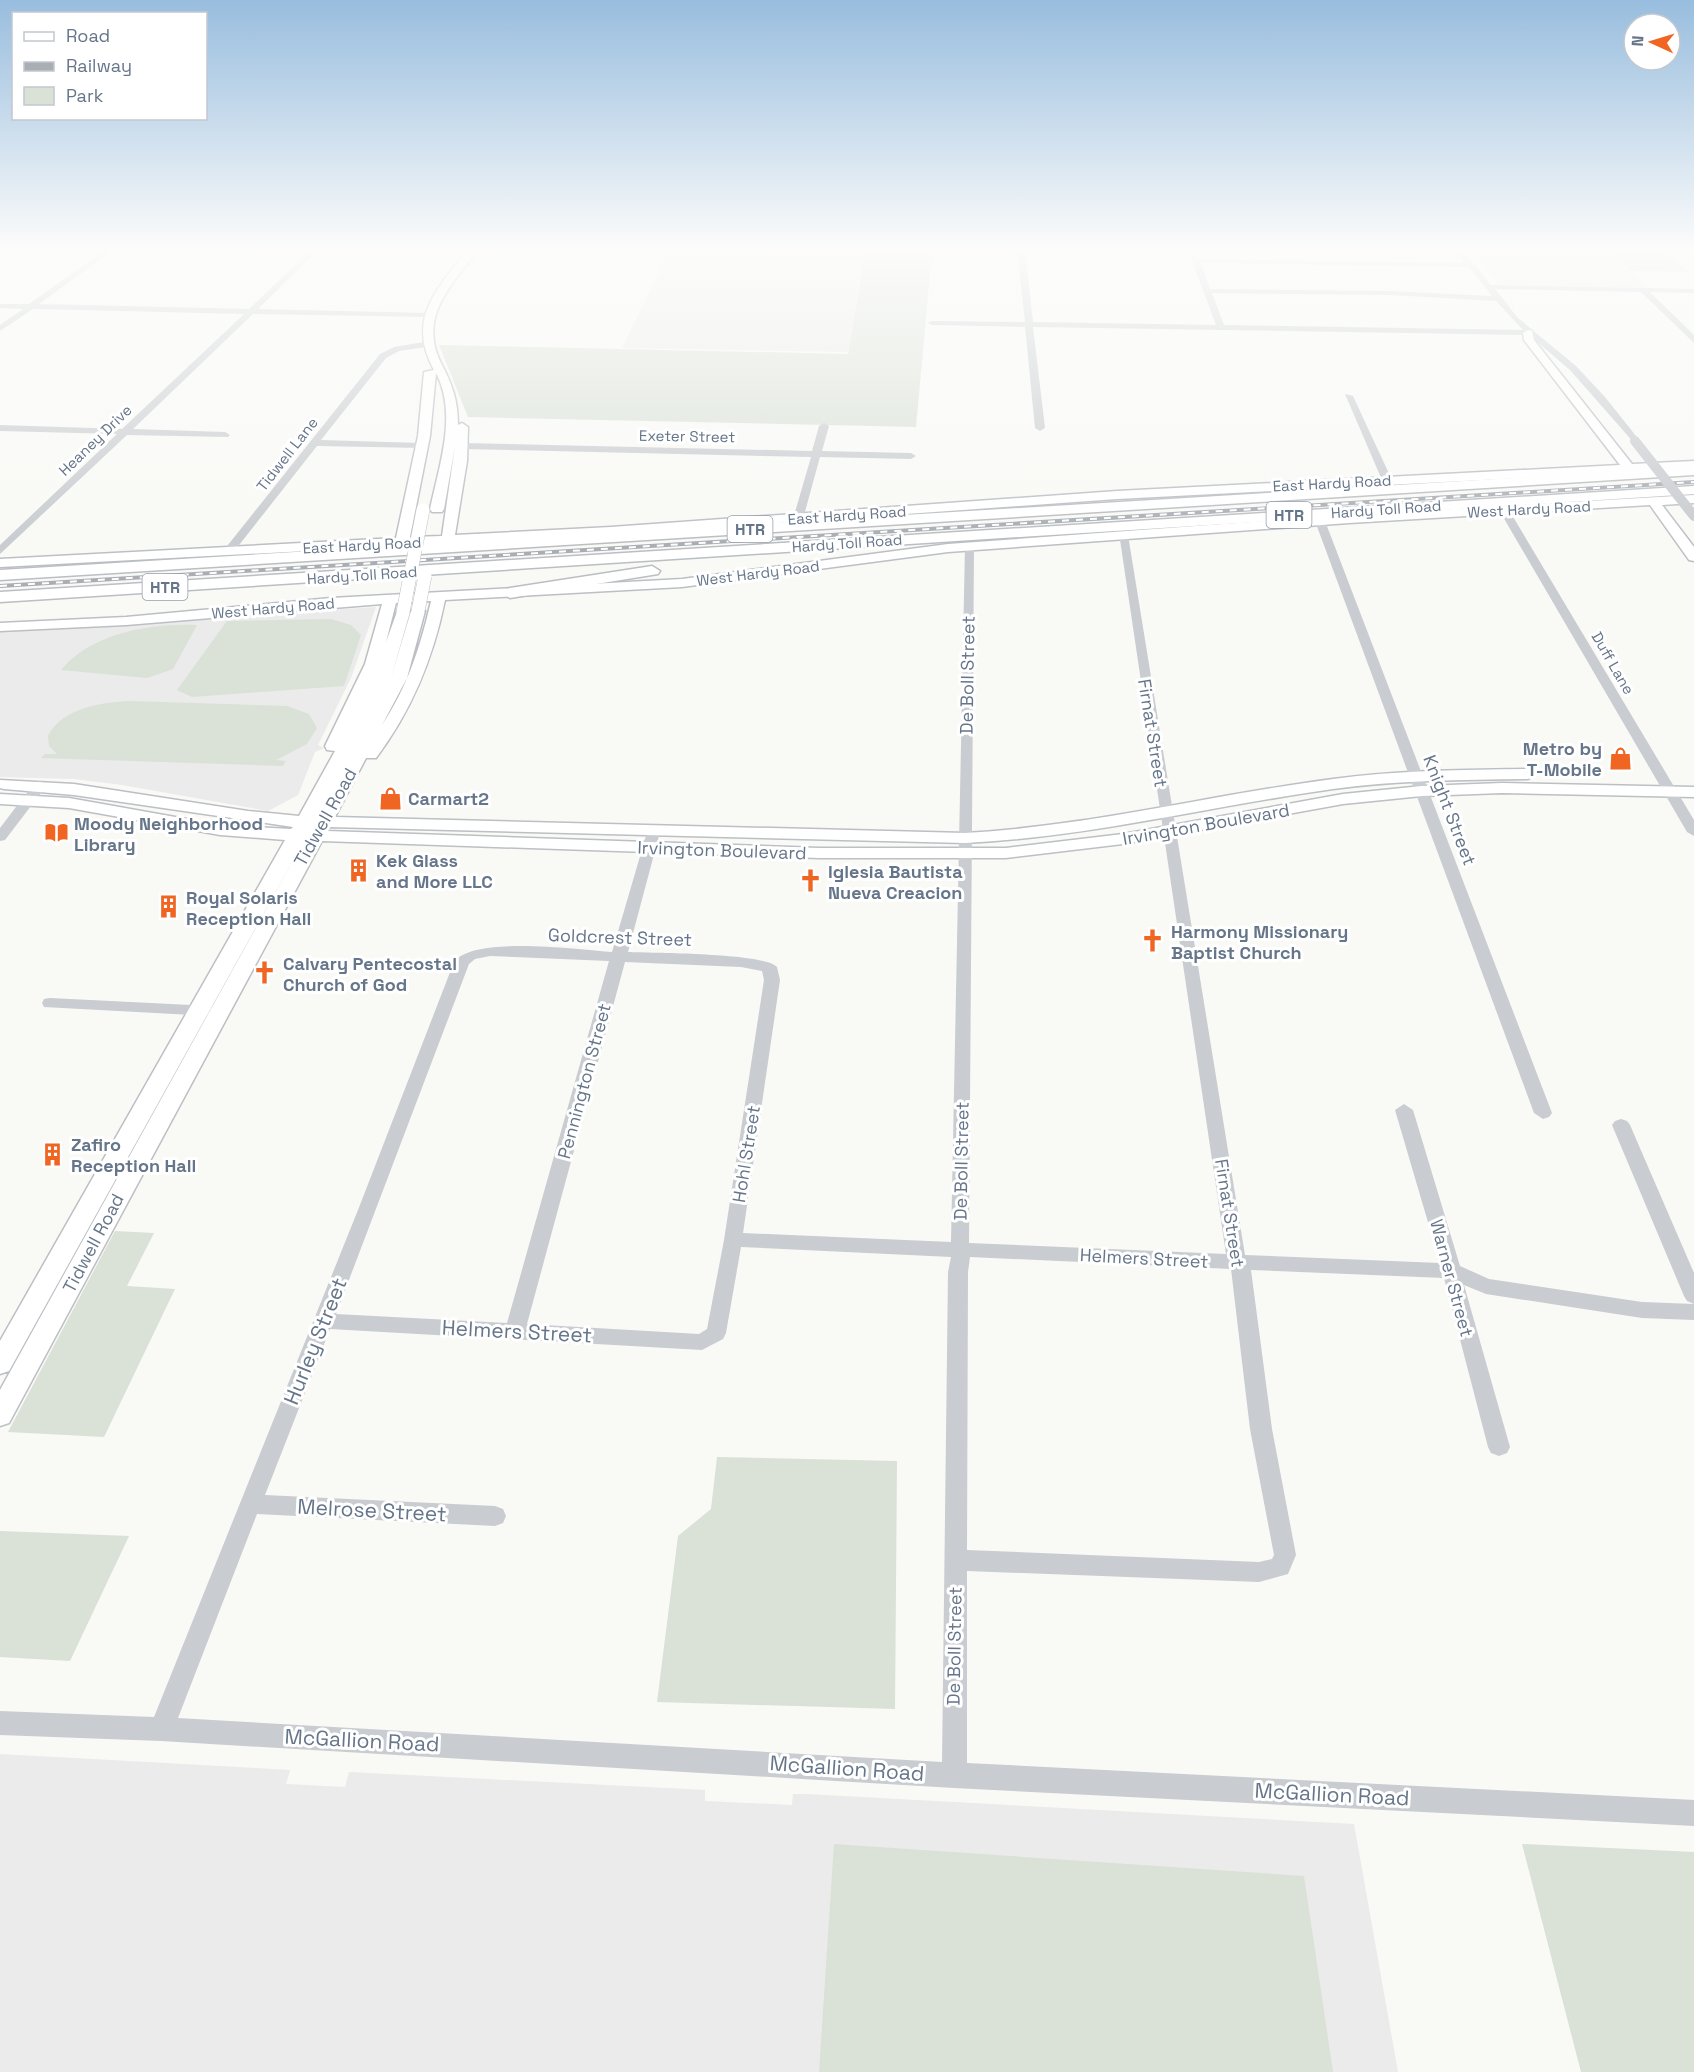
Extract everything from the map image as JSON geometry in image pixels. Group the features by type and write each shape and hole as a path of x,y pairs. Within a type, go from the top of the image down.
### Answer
{"highway":[{"name":"Hardy Toll Road","path":"0,575 1694,471"},
{"path":"888,512 1283,489 1500,483"},
{"name":"Hardy Toll Road","path":"0,597 1694,490"},
{"path":"510,593 616,575 885,540"}],"main road":[{"name":"Tidwell Road","path":"425,348 430,372 438,391 441,417 430,509"},
{"name":"Tidwell Road","path":"0,1364 115,1180 333,787 399,678 414,632 400,608 430,509 452,417 450,393 425,348"},
{"path":"1535,348 1629,469"},
{"path":"1549,367 1573,368"},
{"path":"403,537 430,394 430,372"},
{"path":"449,532 462,446 463,422 450,393"},
{"name":"East Hardy Road","path":"0,564 228,552 449,532 798,519 1117,495 1694,465"},
{"name":"West Hardy Road","path":"0,627 400,608 409,604 438,603 510,593 682,583 969,546 1320,521 1694,499"},
{"path":"1653,501 1694,556"},
{"path":"333,787 379,744 413,690 432,633 438,603"},
{"path":"333,787 333,742 400,608"},
{"name":"Irvington Boulevard","path":"0,784 69,803 220,830 311,829 650,840 1065,847 1167,822 1343,799 1419,783 1502,788 1666,785 1694,779"},
{"name":"Irvington Boulevard","path":"1666,785 1694,792"},
{"name":"Irvington Boulevard","path":"0,799 34,793 97,791 311,829"},
{"path":"69,803 135,808 156,802"},
{"name":"Tidwell Road","path":"0,1414 26,1366 115,1180"}],"street":[{"name":"Heaney Drive","path":"0,551 212,348"},
{"name":"Tidwell Lane","path":"228,552 385,355 406,348"},
{"path":"1032,348 1040,428"},
{"path":"1546,348 1573,368 1602,399 1694,516"},
{"path":"1348,396 1387,480"},
{"path":"798,519 824,426"},
{"path":"0,428 225,435"},
{"path":"314,443 421,446"},
{"name":"Exeter Street","path":"462,446 911,456"},
{"name":"Duff Lane","path":"1504,510 1694,832"},
{"name":"Knight Street","path":"1320,521 1544,1113"},
{"name":"Firnat Street","path":"955,1560 1258,1572 1280,1567 1285,1555 1261,1429 1240,1262 1234,1246 1123,535"},
{"name":"De Boll Street","path":"954,1775 958,1272 962,1250 960,1246 969,546"},
{"path":"0,837 34,793"},
{"name":"Pennington Street","path":"515,1331 650,840"},
{"name":"Goldcrest Street","path":"470,956 490,951 741,962 769,967"},
{"name":"Hurley Street","path":"161,1729 462,962 470,956"},
{"name":"Hohl Street","path":"710,1339 716,1333 733,1240 772,980 769,967"},
{"path":"50,1004 208,1011"},
{"name":"Warner Street","path":"1404,1110 1452,1271 1456,1293 1499,1447"},
{"path":"1621,1125 1694,1296"},
{"name":"Helmers Street","path":"733,1240 1452,1271 1486,1286 1642,1310 1694,1312"},
{"name":"Helmers Street","path":"323,1321 702,1342 710,1339"},
{"path":"0,1364 26,1366"},
{"name":"Melrose Street","path":"250,1504 495,1516"},
{"name":"McGallion Road","path":"0,1723 161,1729 954,1775 1694,1813"}],"shaded area":[{"path":"622,348 849,348 848,352"},
{"path":"376,607 351,678 318,745 324,748 315,752 298,795 268,811 122,785 74,779 0,777 0,632"},
{"path":"0,1754 290,1770 286,1784 345,1787 349,1772 705,1790 705,1801 792,1805 793,1794 806,1794 1354,1824 1398,2072 0,2072"}],"green space":[{"path":"440,348 561,348 848,354 849,348 923,348 916,427 468,417"},
{"path":"331,619 351,625 361,635 344,686 192,697 177,690 227,621"},
{"path":"197,625 173,669 147,678 61,670 88,647 123,633 161,626"},
{"path":"130,701 287,706 309,714 317,728 307,744 276,760 286,761 283,766 41,758 45,754 57,754 49,746 48,736 54,726 63,719 95,705"},
{"path":"115,1231 154,1233 127,1286 175,1289 104,1437 8,1432"},
{"path":"717,1457 897,1461 895,1709 657,1702 678,1536 711,1509"},
{"path":"0,1531 129,1536 70,1661 0,1657"},
{"path":"834,1844 1304,1876 1333,2072 819,2072"},
{"path":"1522,1844 1694,1852 1694,2072 1581,2072"}],"railway":[{"path":"0,586 1694,482"}],"place":[{"name":"Metro by T-Mobile","path":"1620,758"},
{"name":"Carmart2","path":"390,798"},
{"name":"Moody Neighborhood Library","path":"56,833"},
{"name":"Kek Glass and More LLC","path":"358,870"},
{"name":"Iglesia Bautista Nueva Creacion","path":"810,881"},
{"name":"Royal Solaris Reception Hall","path":"168,907"},
{"name":"Harmony Missionary Baptist Church","path":"1153,941"},
{"name":"Calvary Pentecostal Church of God","path":"265,973"},
{"name":"Zafiro Reception Hall","path":"53,1154"}]}
